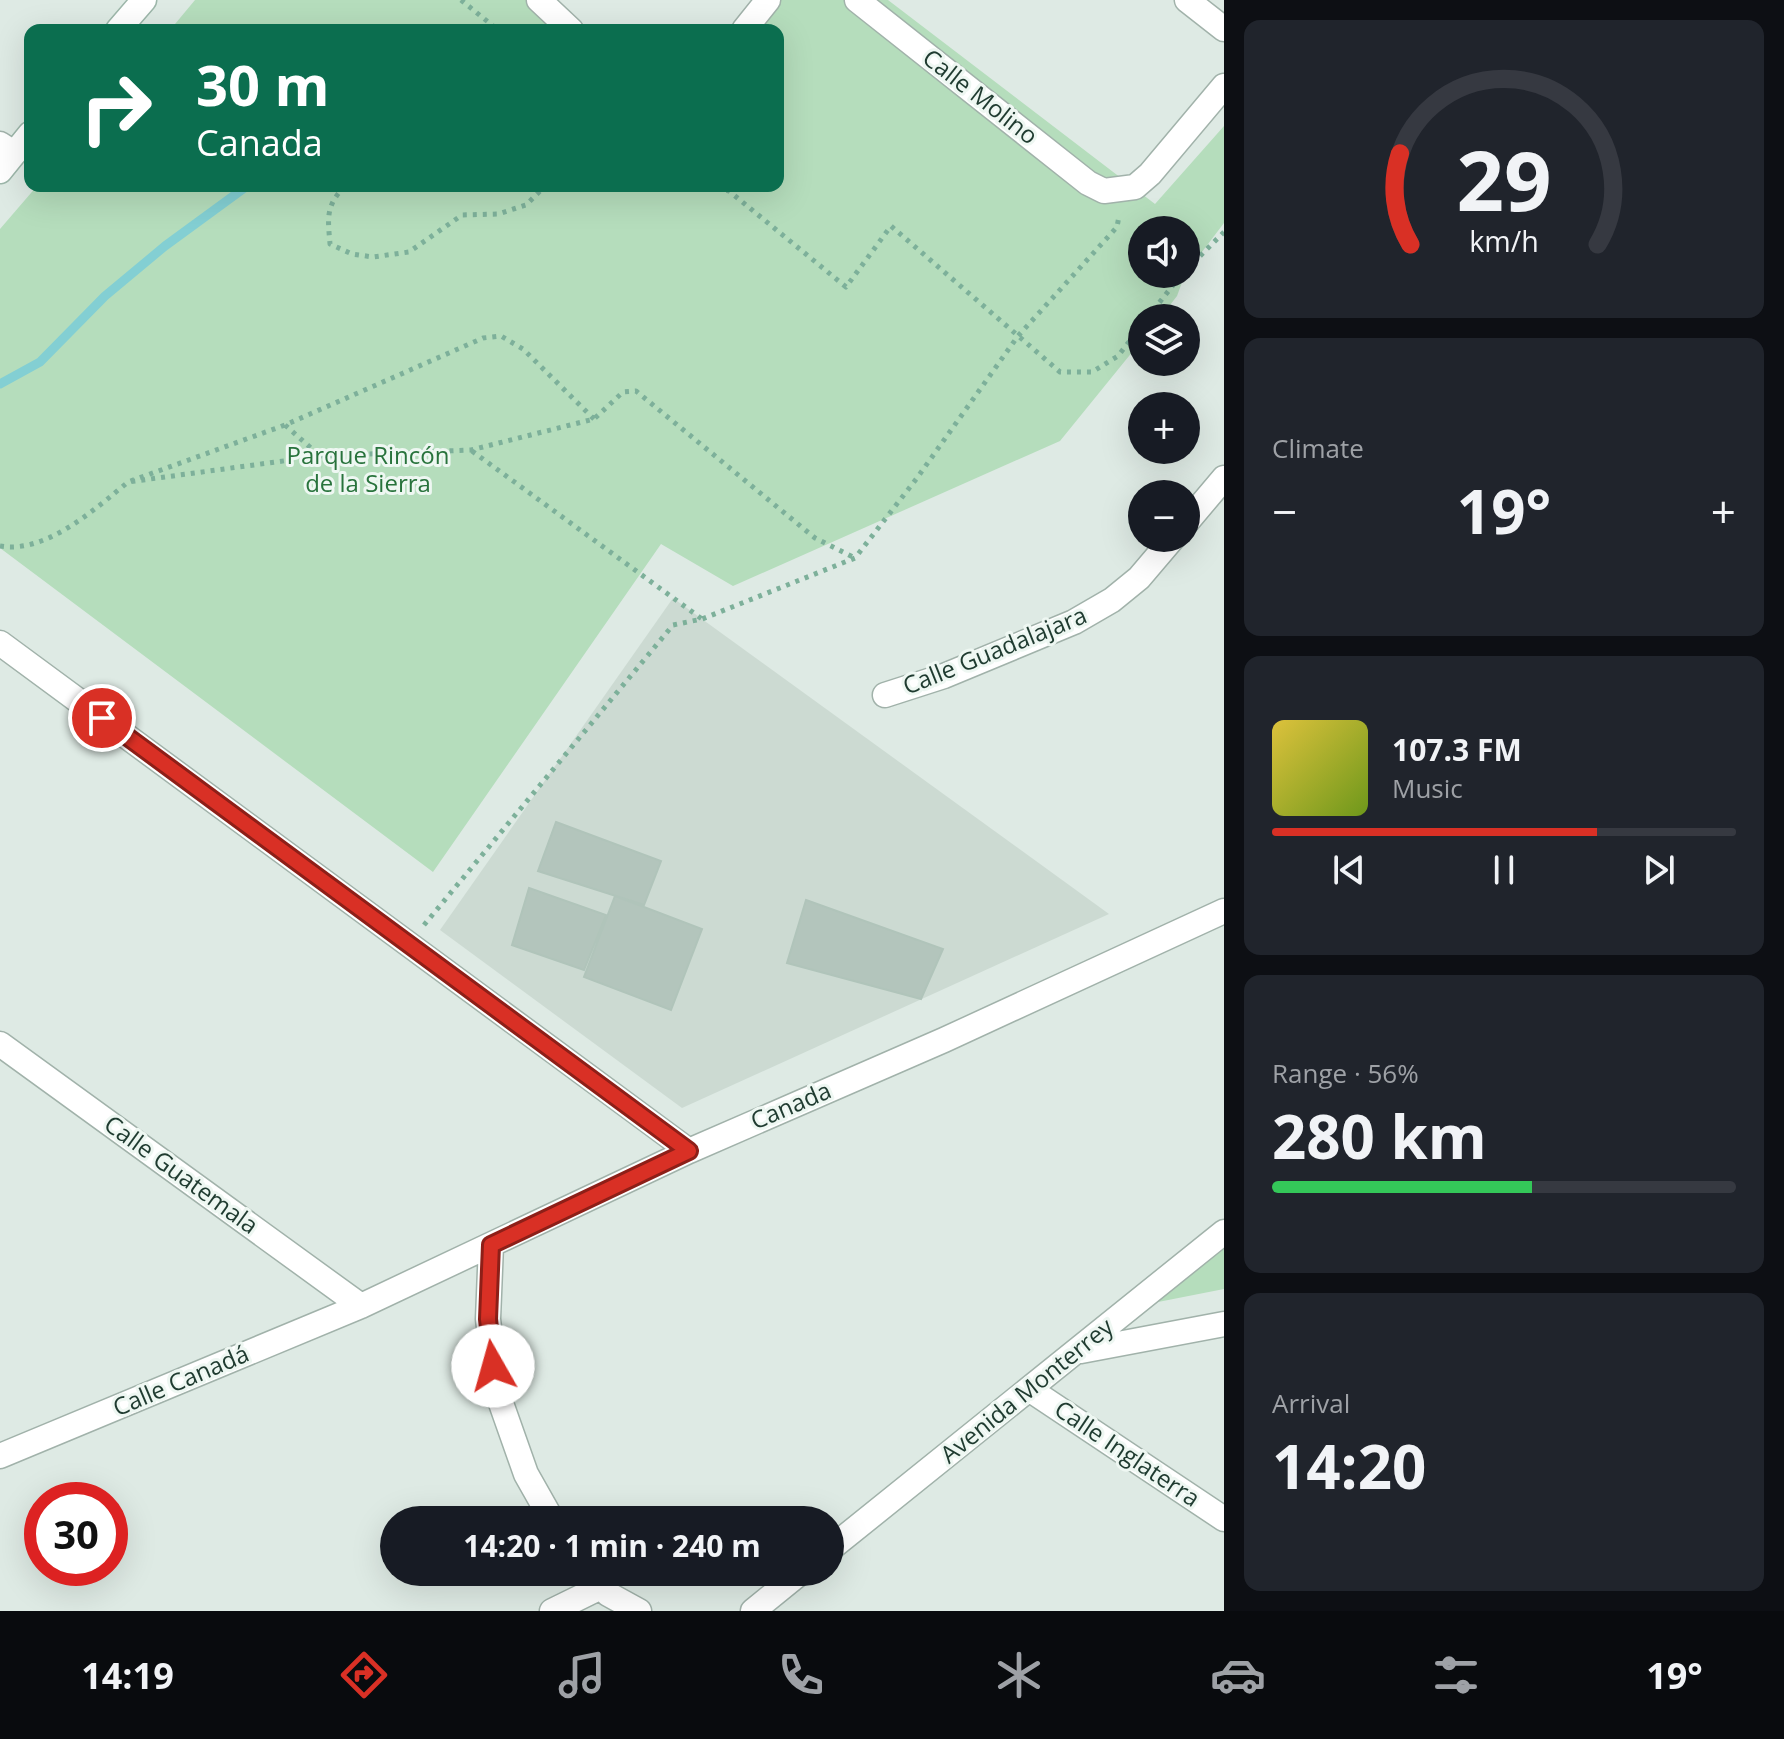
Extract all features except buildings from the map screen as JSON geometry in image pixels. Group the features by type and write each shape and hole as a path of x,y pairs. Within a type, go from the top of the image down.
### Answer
{"street":[{"path":"123,24 144,0"},
{"path":"539,0 565,24"},
{"path":"749,24 768,0"},
{"name":"Calle Molino","path":"857,0 1088,183 1113,190"},
{"path":"1187,0 1224,29"},
{"path":"1113,190 1135,187 1150,174 1224,86"},
{"path":"5,156 24,139"},
{"path":"1200,506 1224,478"},
{"name":"Calle Guadalajara","path":"885,695 944,676 1074,622 1112,600 1139,578 1161,552"},
{"path":"0,643 689,1151"},
{"name":"Canada","path":"361,1306 689,1151 944,1040 1224,911"},
{"name":"Calle Guatemala","path":"0,1044 361,1306"},
{"name":"Avenida Monterrey","path":"844,1538 1224,1232"},
{"path":"491,1245 488,1319 496,1389 526,1474 544,1506"},
{"name":"Calle Canadá","path":"6,1448 361,1306"},
{"path":"1075,1352 1224,1324"},
{"name":"Calle Inglaterra","path":"1029,1389 1224,1519"},
{"path":"753,1611 784,1586"},
{"path":"552,1611 601,1591 639,1611"}],"path":[{"path":"461,0 491,24"},
{"path":"408,944 673,625 702,619 855,558 917,478 1018,336 1117,227 1113,190"},
{"path":"339,192 327,216 330,244 352,254 373,257 409,252 462,215 498,214 526,205 539,192"},
{"path":"730,192 846,287 891,226 1060,372 1092,372 1118,356 1128,343"},
{"path":"1200,256 1224,232"},
{"path":"1158,304 1171,288"},
{"path":"0,546 43,540 75,525 128,482 285,425 483,338 501,336 523,349 594,419"},
{"path":"128,482 320,456 471,450 594,419 623,392 636,391 815,538 855,558"},
{"path":"285,425 320,456"},
{"path":"471,450 702,619"}],"shaded area":[{"path":"673,598 1109,914 682,1108 440,930"}],"green space":[{"path":"195,0 549,0 581,24 175,24"},
{"name":"Parque Rincón de la Sierra","path":"768,0 888,0 1155,204 1224,126 1224,223 1200,255 1200,216 1128,216 1128,288 1180,288 1171,304 1128,304 1128,357 1060,441 733,586 661,544 433,872 0,548 0,229 32,192 784,192 784,24 749,24"},
{"path":"1224,1241 1224,1289 1153,1303"}],"waterway":[{"path":"0,384 40,362 105,296 165,246 239,192"}],"route":[{"path":"102,718 689,1151 491,1245 488,1319 493,1366"}]}
